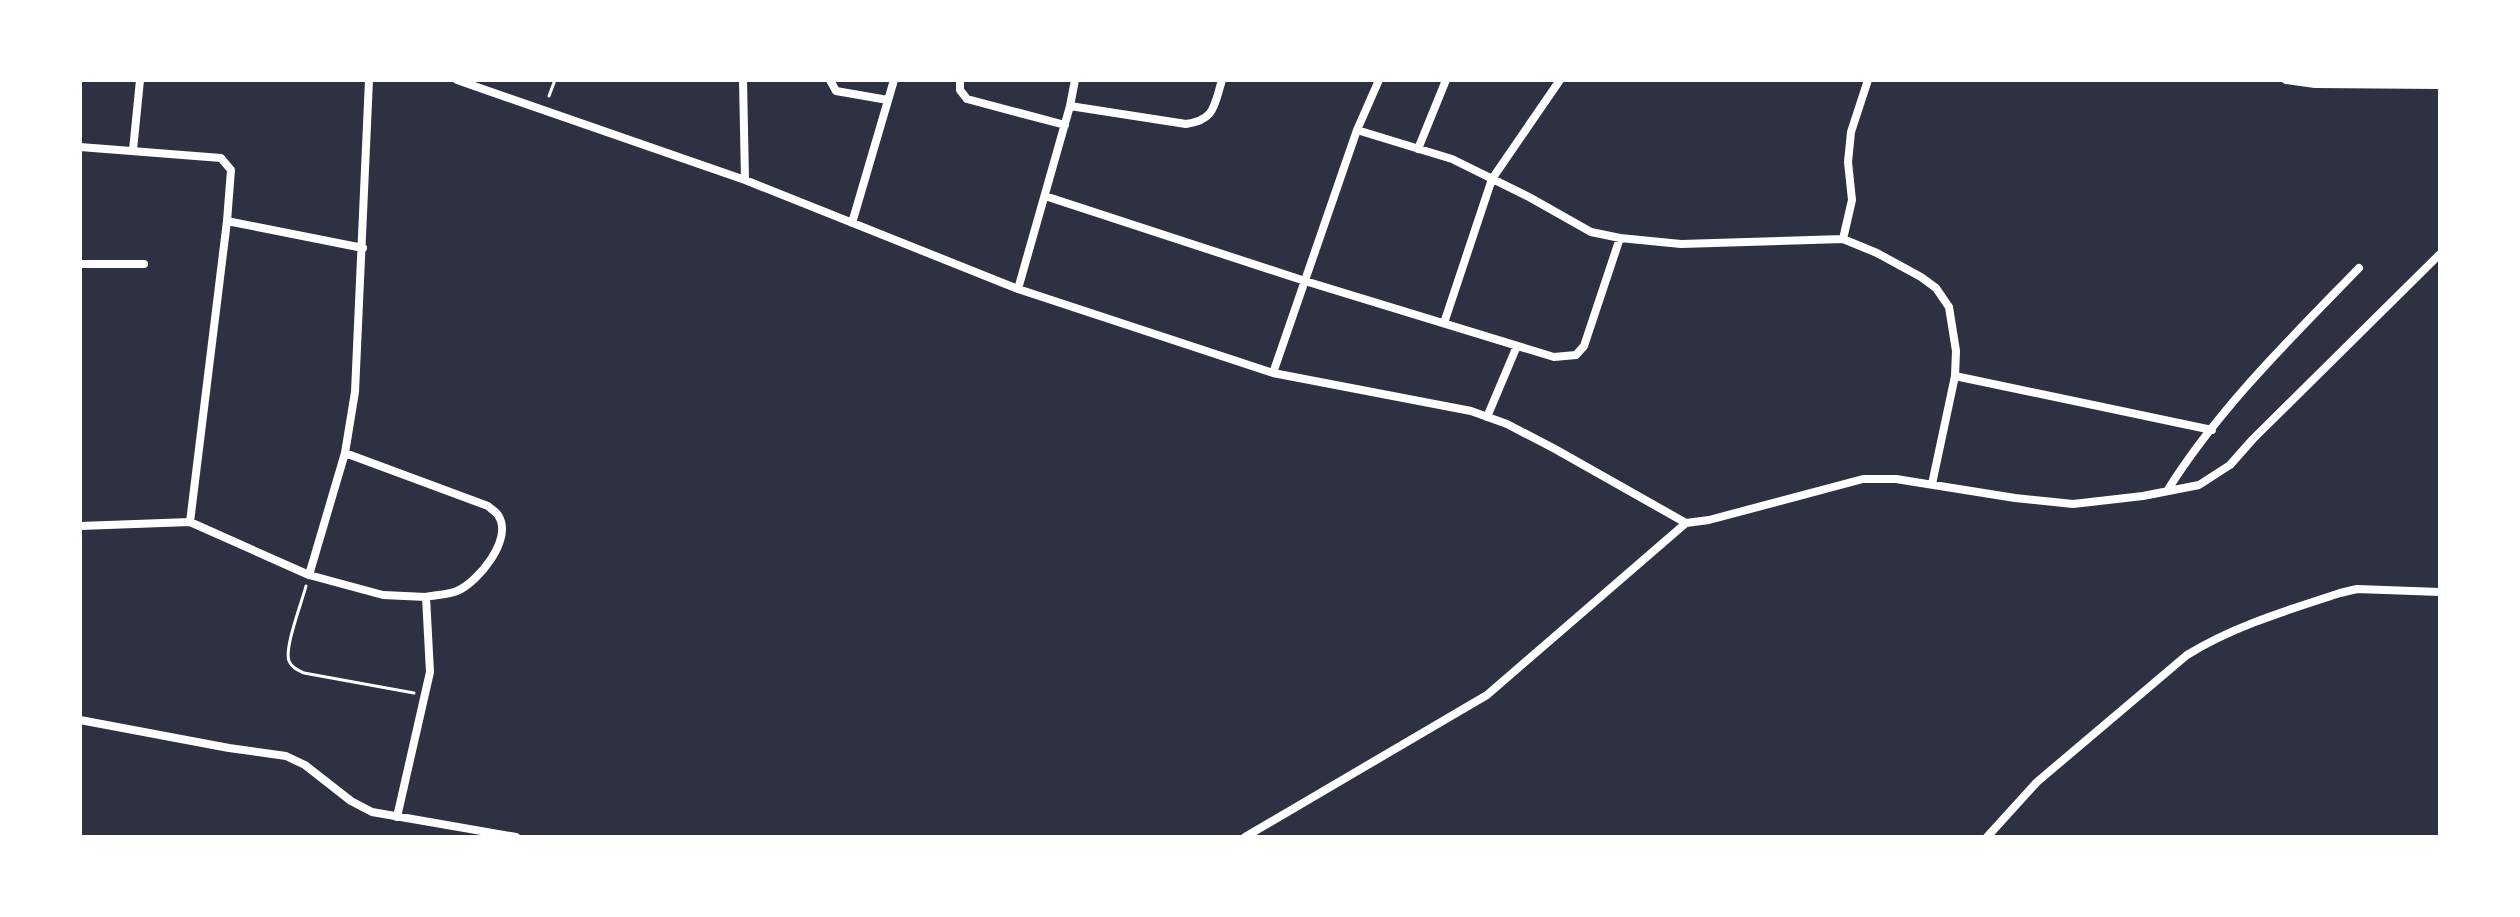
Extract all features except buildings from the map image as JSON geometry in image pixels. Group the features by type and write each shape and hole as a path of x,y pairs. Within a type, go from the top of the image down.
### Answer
{"street":[{"path":"133,150 140,80"},
{"path":"309,575 345,453 355,392 369,80"},
{"path":"457,80 745,180 1018,289 1273,373 1471,411 1507,424 1555,449 1686,523"},
{"path":"743,80 745,180"},
{"path":"830,80 836,91 888,100"},
{"path":"852,223 894,80"},
{"path":"960,80 960,90 967,99 1065,125"},
{"path":"1018,289 1075,80"},
{"path":"1070,106 1186,124 1203,121 1213,110 1222,80"},
{"path":"1418,149 1446,80"},
{"path":"1444,323 1492,179 1560,80"},
{"path":"1843,239 1852,200 1848,162 1851,132 1868,80"},
{"path":"2286,80 2315,84 2439,83"},
{"path":"1273,373 1376,81"},
{"path":"1357,130 1452,159 1591,232 1681,244 1843,239 1921,277 1936,288 1949,307 1956,351 1955,376 1932,484"},
{"path":"80,147 221,158 227,163 232,177 190,522"},
{"path":"1045,196 1305,281 1554,357 1576,355 1584,346 1620,238"},
{"path":"227,221 363,248"},
{"path":"1245,837 1487,695 1686,523 1709,520 1863,479 1896,479 2073,504 2143,496 2199,485 2230,465 2440,254"},
{"path":"80,264 144,264"},
{"path":"2167,491 2212,430 2277,353 2359,268"},
{"path":"1487,417 1517,346"},
{"path":"1955,376 2212,430"},
{"path":"80,526 190,522 309,575 383,595 426,597 455,592 472,582 490,561 499,544 501,528 498,515 488,506 345,453"},
{"path":"1987,837 2037,782 2187,655 2206,643 2357,589 2440,592"},
{"path":"397,817 430,672 426,597"},
{"path":"80,720 286,756 305,765 360,806 397,817 516,837"}],"path":[{"path":"544,111 555,80"},
{"path":"309,575 289,647 288,660 294,668 304,673 425,695"}]}
